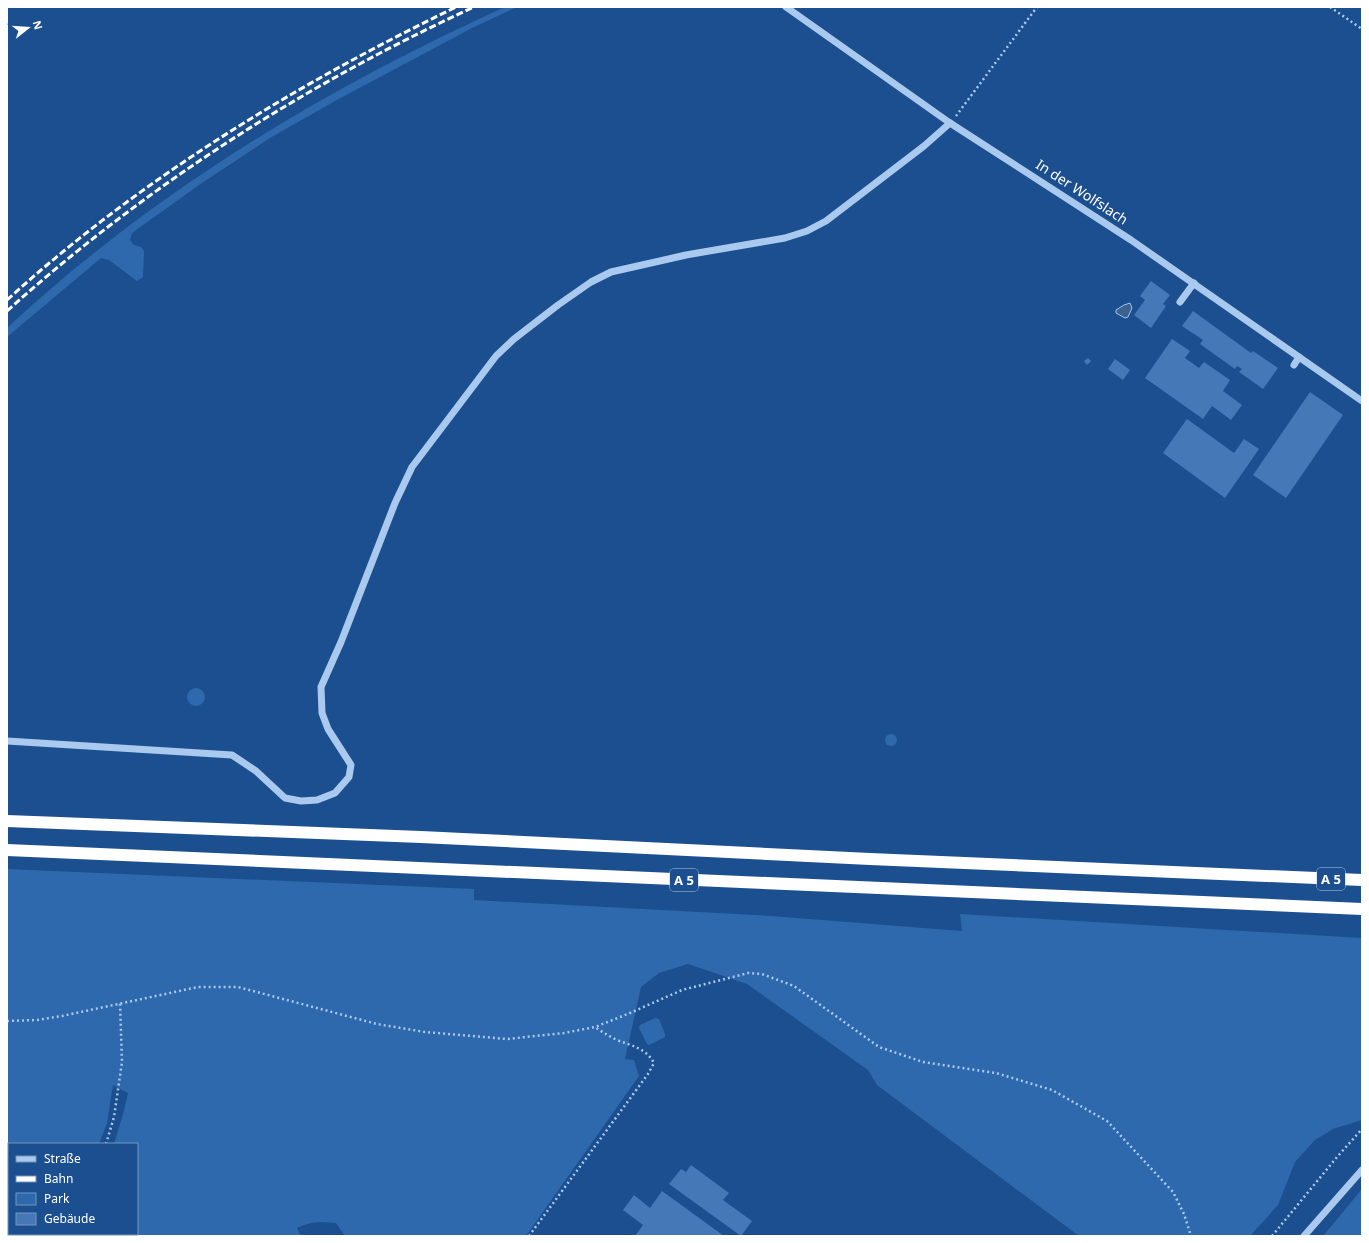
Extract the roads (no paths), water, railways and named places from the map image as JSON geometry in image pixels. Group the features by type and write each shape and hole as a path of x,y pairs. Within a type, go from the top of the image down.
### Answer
{"highway":[{"name":"A 5","path":"7,821 421,836 870,859 1362,880"},
{"name":"A 5","path":"7,850 1362,909"}],"lane":[{"name":"In der Wolfslach","path":"786,7 950,123 1132,240 1194,282 1362,401"},
{"path":"7,741 232,756 256,771 285,798 301,801 317,800 335,794 349,777 351,765 328,729 322,713 320,687 341,642 395,503 412,467 496,356 558,305 591,282 611,272 678,256 785,238 813,228 826,221 924,146 950,123"},
{"path":"1180,302 1194,282"},
{"path":"1294,365 1299,357"},
{"path":"1304,1236 1362,1170"}],"railway":[{"path":"7,300 58,256 111,214 221,137 278,102 337,69 456,7"},
{"path":"7,311 60,265 115,222 171,180 229,141 349,70 411,37 474,7"}]}
